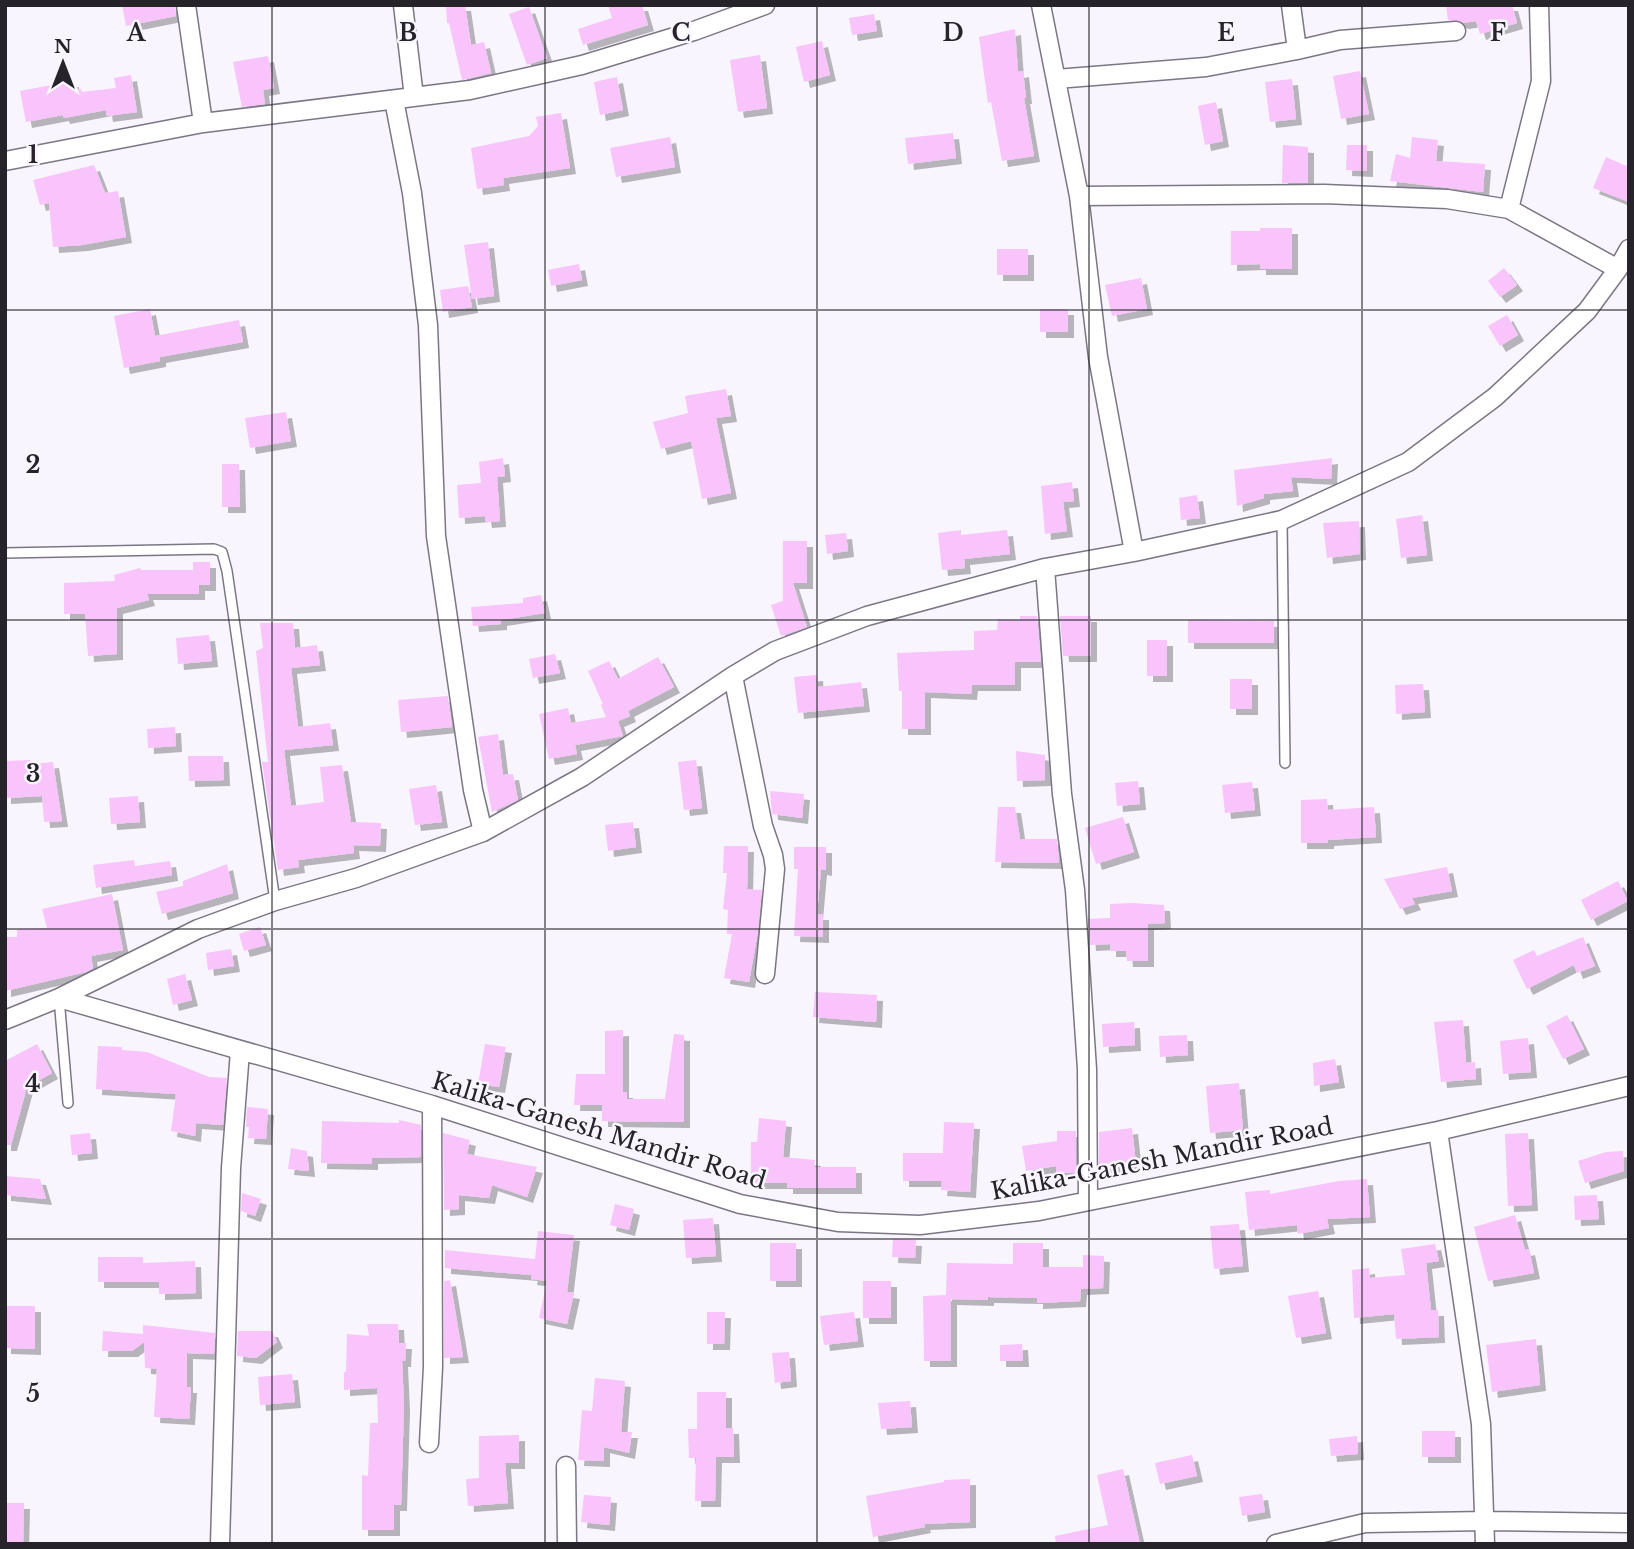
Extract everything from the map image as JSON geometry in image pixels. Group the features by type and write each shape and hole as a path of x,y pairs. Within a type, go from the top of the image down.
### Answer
{"street":[{"path":"186,5 203,123"},
{"path":"403,5 414,97"},
{"path":"5,161 203,123 470,90 582,65 694,31 765,5"},
{"path":"1041,5 1079,196 1098,357 1134,552"},
{"path":"1291,5 1297,50"},
{"path":"1508,209 1541,81 1539,5"},
{"path":"1056,79 1206,67 1340,40 1456,31"},
{"path":"394,100 412,193 428,325 436,536 473,790 483,832"},
{"path":"1079,196 1324,194 1447,199 1508,209 1618,269"},
{"path":"5,1020 59,998 198,929 275,901 356,878 483,832 582,777 775,651 867,616 1045,568 1282,520 1408,462 1495,397 1587,311 1618,269 1629,249"},
{"path":"1045,568 1062,794 1075,890 1087,1069 1088,1201"},
{"path":"733,676 763,826 775,869 765,974"},
{"name":"Kalika-Ganesh Mandir Road","path":"59,998 432,1105 740,1204 838,1222 920,1225 1040,1211 1438,1131 1629,1086"},
{"path":"220,1544 231,1168 240,1051"},
{"path":"429,1443 433,1367 432,1105"},
{"path":"1438,1131 1481,1424 1485,1544"},
{"path":"566,1466 566,1544"},
{"path":"1276,1544 1365,1523 1629,1523"}],"lane":[{"path":"1282,520 1285,763"},
{"path":"5,553 214,549 222,552 275,901"},
{"path":"59,998 68,1103"}],"building":[{"path":"122,5 175,5 176,16 126,26"},
{"path":"446,5 465,5 471,45 484,42 491,73 462,80 447,23"},
{"path":"608,5 642,5 648,25 583,45 578,29 612,18"},
{"path":"1446,5 1512,5 1517,23 1480,34 1476,21 1463,23 1448,20"},
{"path":"529,7 547,58 527,65 509,14"},
{"path":"874,14 877,31 852,35 849,18"},
{"path":"1015,29 1018,72 1023,71 1024,98 1034,156 1002,161 991,102 988,103 979,37"},
{"path":"822,41 830,75 804,82 796,47"},
{"path":"760,55 767,108 738,112 730,60"},
{"path":"268,56 274,88 263,90 265,104 242,107 233,62"},
{"path":"1360,71 1369,114 1341,119 1333,76"},
{"path":"131,75 137,112 107,116 106,110 26,122 20,91 73,81 74,91 116,88 114,78"},
{"path":"617,77 623,110 600,115 594,82"},
{"path":"1292,79 1296,119 1270,122 1265,82"},
{"path":"1216,102 1223,141 1205,145 1198,106"},
{"path":"561,113 570,168 503,178 504,185 477,189 471,148 529,136 538,126 536,117"},
{"path":"953,133 956,158 908,164 905,138"},
{"path":"670,137 675,167 616,177 610,148"},
{"path":"1412,137 1438,140 1436,161 1485,164 1483,192 1390,181 1396,154 1410,158"},
{"path":"1283,145 1308,147 1308,183 1282,183"},
{"path":"1347,145 1367,145 1367,171 1346,170"},
{"path":"1606,157 1629,167 1629,202 1593,188"},
{"path":"94,165 105,193 118,191 126,237 53,247 49,203 40,205 33,180"},
{"path":"1260,228 1292,228 1292,269 1260,269 1260,264 1231,265 1231,231 1260,231"},
{"path":"488,242 494,296 472,299 464,245"},
{"path":"997,249 1028,249 1028,275 997,275"},
{"path":"579,264 582,280 551,286 548,270"},
{"path":"1504,268 1517,285 1500,297 1488,281"},
{"path":"1141,278 1147,309 1112,316 1105,285"},
{"path":"468,286 472,307 443,312 440,290"},
{"path":"150,309 155,336 239,320 243,342 160,357 160,361 124,368 114,316"},
{"path":"1040,309 1068,309 1068,332 1040,332"},
{"path":"1507,315 1518,335 1500,346 1488,326"},
{"path":"726,389 731,416 716,418 731,493 702,499 691,441 661,449 653,422 688,413 685,396"},
{"path":"286,412 291,441 250,448 245,418"},
{"path":"503,458 505,476 497,477 500,521 486,522 485,516 459,518 457,485 481,483 479,462"},
{"path":"1332,458 1331,479 1291,477 1293,491 1264,494 1264,498 1237,506 1234,470"},
{"path":"222,464 239,464 240,507 222,507"},
{"path":"1072,482 1074,501 1063,502 1067,531 1045,534 1041,486"},
{"path":"1197,495 1200,518 1181,520 1179,498"},
{"path":"1422,515 1427,555 1401,558 1396,519"},
{"path":"1359,521 1360,554 1327,558 1323,523"},
{"path":"961,530 961,535 1007,530 1010,554 964,559 965,568 942,570 938,533"},
{"path":"846,533 848,551 827,554 825,535"},
{"path":"783,541 807,541 807,583 793,583 807,627 781,636 771,605 783,601"},
{"path":"193,562 210,562 210,585 199,585 199,594 147,594 149,600 117,608 117,654 88,656 85,614 64,614 64,583 115,581 114,575 140,568 193,570"},
{"path":"541,595 545,613 501,620 501,624 473,626 471,607 523,603 523,598"},
{"path":"1020,616 1037,616 1041,662 1015,662 1015,685 972,685 971,694 925,692 925,729 902,729 902,691 899,691 897,653 974,650 974,631 997,630 998,619 1020,620"},
{"path":"1060,616 1091,616 1091,656 1063,656"},
{"path":"1188,620 1274,621 1274,643 1188,643"},
{"path":"260,623 293,623 295,648 317,645 320,665 291,668 298,727 330,723 333,745 284,750 291,806 324,802 320,767 342,765 351,822 381,823 380,846 353,845 354,853 298,860 299,867 278,870 262,762 268,762 256,651 263,648"},
{"path":"209,635 212,661 178,664 176,638"},
{"path":"1147,640 1167,640 1167,676 1147,676"},
{"path":"555,654 560,673 533,678 529,659"},
{"path":"658,657 674,687 628,711 630,716 618,721 623,736 575,745 577,754 549,759 539,714 568,708 571,723 606,717 588,671 609,661 618,679"},
{"path":"817,675 818,687 861,682 864,706 798,713 794,677"},
{"path":"1230,679 1252,679 1252,709 1230,709"},
{"path":"1423,684 1425,712 1396,714 1395,685"},
{"path":"448,696 452,727 401,732 398,700"},
{"path":"175,727 176,746 148,748 147,729"},
{"path":"498,734 503,775 513,774 518,800 492,812 478,737"},
{"path":"1016,751 1045,755 1045,780 1017,781"},
{"path":"188,756 223,756 224,780 189,781"},
{"path":"31,760 31,764 53,762 62,821 44,822 42,796 5,798 5,761"},
{"path":"696,760 702,808 684,810 678,762"},
{"path":"1138,781 1140,804 1117,806 1115,783"},
{"path":"1252,782 1255,810 1225,813 1222,785"},
{"path":"436,785 442,822 415,825 409,789"},
{"path":"770,791 804,794 802,818 772,814"},
{"path":"138,796 140,822 111,824 109,798"},
{"path":"1327,799 1328,810 1374,807 1376,837 1328,840 1328,843 1301,843 1301,800"},
{"path":"998,807 1015,807 1020,839 1057,839 1059,863 995,862"},
{"path":"1123,817 1134,852 1096,864 1085,828"},
{"path":"633,822 636,847 608,851 605,825"},
{"path":"724,846 748,846 747,889 762,890 749,982 724,978 732,934 727,934 728,910 723,909 727,873 723,873"},
{"path":"794,847 826,847 826,870 821,869 817,914 823,914 823,937 794,936 798,869 794,869"},
{"path":"134,860 135,866 170,861 172,875 96,888 93,865"},
{"path":"227,864 233,893 162,914 156,892 183,886 183,881"},
{"path":"1447,867 1452,891 1412,898 1415,904 1400,909 1384,879"},
{"path":"1618,881 1628,901 1591,920 1581,900"},
{"path":"112,894 123,950 91,956 93,968 86,972 5,991 5,937 17,937 17,929 47,928 42,909"},
{"path":"1110,904 1164,905 1165,923 1148,924 1148,961 1127,961 1126,951 1110,951 1110,944 1090,945 1088,919 1110,918"},
{"path":"260,927 266,945 244,951 239,934"},
{"path":"1583,937 1595,966 1577,973 1574,965 1527,989 1513,960 1534,950 1537,956"},
{"path":"231,949 234,966 208,970 206,953"},
{"path":"185,974 192,1000 173,1005 167,979"},
{"path":"815,992 877,995 876,1022 813,1017"},
{"path":"1567,1015 1584,1049 1563,1059 1546,1026"},
{"path":"1463,1020 1466,1063 1475,1062 1476,1079 1441,1082 1434,1022"},
{"path":"1134,1022 1135,1045 1103,1047 1102,1024"},
{"path":"623,1030 623,1092 627,1092 627,1099 665,1099 674,1034 684,1035 684,1122 602,1121 602,1105 574,1105 576,1074 605,1074 605,1031"},
{"path":"1187,1035 1188,1055 1160,1057 1159,1036"},
{"path":"1528,1038 1531,1072 1503,1074 1500,1041"},
{"path":"37,1044 52,1073 27,1087 11,1145 5,1145 5,1061"},
{"path":"485,1044 506,1047 499,1087 478,1084"},
{"path":"98,1046 147,1052 209,1077 227,1078 223,1125 196,1123 195,1136 171,1131 176,1094 96,1089"},
{"path":"1335,1059 1339,1082 1314,1086 1313,1063"},
{"path":"1239,1083 1243,1130 1210,1133 1206,1086"},
{"path":"247,1107 268,1109 266,1139 248,1138"},
{"path":"759,1118 786,1121 783,1157 815,1160 814,1167 856,1167 856,1188 787,1188 787,1183 751,1183 751,1142 757,1142"},
{"path":"399,1120 421,1125 421,1157 372,1158 372,1164 321,1163 322,1121 399,1123"},
{"path":"944,1122 974,1123 970,1192 941,1190 942,1181 903,1181 903,1153 943,1153"},
{"path":"1132,1128 1136,1164 1099,1169 1099,1132"},
{"path":"1057,1131 1076,1131 1076,1173 1056,1173 1056,1166 1026,1171 1022,1146 1057,1141"},
{"path":"90,1133 92,1153 72,1155 70,1135"},
{"path":"443,1133 470,1140 467,1154 537,1167 527,1197 492,1185 489,1198 459,1195 459,1209 444,1210"},
{"path":"1528,1133 1532,1205 1508,1206 1505,1134"},
{"path":"291,1148 307,1151 309,1171 288,1169"},
{"path":"1623,1151 1624,1171 1585,1183 1578,1161 1606,1152"},
{"path":"5,1176 40,1179 46,1199 5,1195"},
{"path":"1367,1179 1370,1217 1327,1219 1329,1228 1298,1234 1297,1225 1249,1230 1245,1192 1270,1190 1270,1194 1339,1181"},
{"path":"242,1193 261,1199 255,1216 241,1211"},
{"path":"1597,1195 1599,1219 1575,1220 1574,1196"},
{"path":"615,1204 634,1209 629,1230 610,1225"},
{"path":"1515,1215 1525,1250 1529,1249 1534,1273 1488,1281 1474,1227"},
{"path":"713,1218 716,1256 686,1258 683,1220"},
{"path":"1239,1224 1243,1266 1214,1269 1210,1226"},
{"path":"538,1231 574,1235 567,1292 574,1293 567,1324 539,1318 547,1281 531,1279 532,1275 445,1268 445,1250 535,1259"},
{"path":"893,1239 916,1240 915,1258 892,1257"},
{"path":"770,1243 796,1243 796,1281 770,1281"},
{"path":"1013,1243 1043,1243 1043,1267 1083,1267 1083,1255 1104,1256 1103,1288 1081,1289 1080,1301 1037,1303 1037,1298 951,1299 951,1361 924,1361 923,1296 946,1295 947,1263 1013,1264"},
{"path":"1435,1244 1439,1261 1426,1263 1431,1310 1438,1310 1439,1337 1396,1339 1394,1314 1354,1318 1352,1270 1369,1268 1370,1278 1405,1275 1401,1249"},
{"path":"98,1257 143,1257 143,1263 195,1261 196,1293 159,1294 159,1282 98,1282"},
{"path":"450,1280 463,1357 444,1358 444,1281"},
{"path":"863,1281 891,1281 891,1318 863,1318"},
{"path":"1318,1291 1326,1333 1296,1338 1288,1296"},
{"path":"5,1306 35,1306 35,1349 5,1348"},
{"path":"707,1312 725,1312 724,1344 707,1344"},
{"path":"854,1312 858,1341 824,1345 820,1316"},
{"path":"367,1324 398,1324 399,1343 406,1343 405,1361 402,1361 404,1405 401,1505 394,1505 394,1530 362,1530 362,1475 368,1476 370,1423 378,1423 377,1388 344,1390 344,1372 347,1334 369,1336"},
{"path":"143,1325 215,1333 214,1354 187,1353 187,1387 191,1387 189,1419 154,1417 157,1369 145,1368 144,1342 132,1351 102,1351 103,1331 143,1334"},
{"path":"238,1331 272,1331 277,1342 256,1358 237,1356"},
{"path":"1536,1339 1540,1385 1492,1392 1486,1345"},
{"path":"1022,1344 1023,1361 1000,1361 1000,1345"},
{"path":"789,1352 791,1381 775,1383 772,1353"},
{"path":"292,1374 295,1402 260,1405 258,1377"},
{"path":"595,1378 625,1381 621,1432 632,1432 629,1453 604,1447 604,1461 578,1460 582,1410 592,1411"},
{"path":"697,1392 726,1392 726,1428 733,1428 734,1457 716,1457 715,1501 695,1501 696,1458 689,1458 688,1429 697,1429"},
{"path":"910,1401 912,1427 881,1429 878,1403"},
{"path":"1422,1431 1455,1431 1455,1457 1422,1457"},
{"path":"519,1435 519,1463 505,1463 508,1503 468,1506 466,1479 479,1478 479,1436"},
{"path":"1357,1436 1358,1454 1331,1456 1329,1439"},
{"path":"1192,1455 1197,1476 1160,1484 1155,1463"},
{"path":"1123,1469 1140,1544 1056,1544 1055,1536 1108,1525 1097,1475"},
{"path":"970,1479 970,1522 924,1524 925,1527 873,1537 866,1496 944,1480"},
{"path":"1262,1494 1265,1512 1242,1516 1239,1497"},
{"path":"584,1495 611,1497 609,1525 581,1522"},
{"path":"5,1503 24,1503 23,1544 5,1544"}]}
